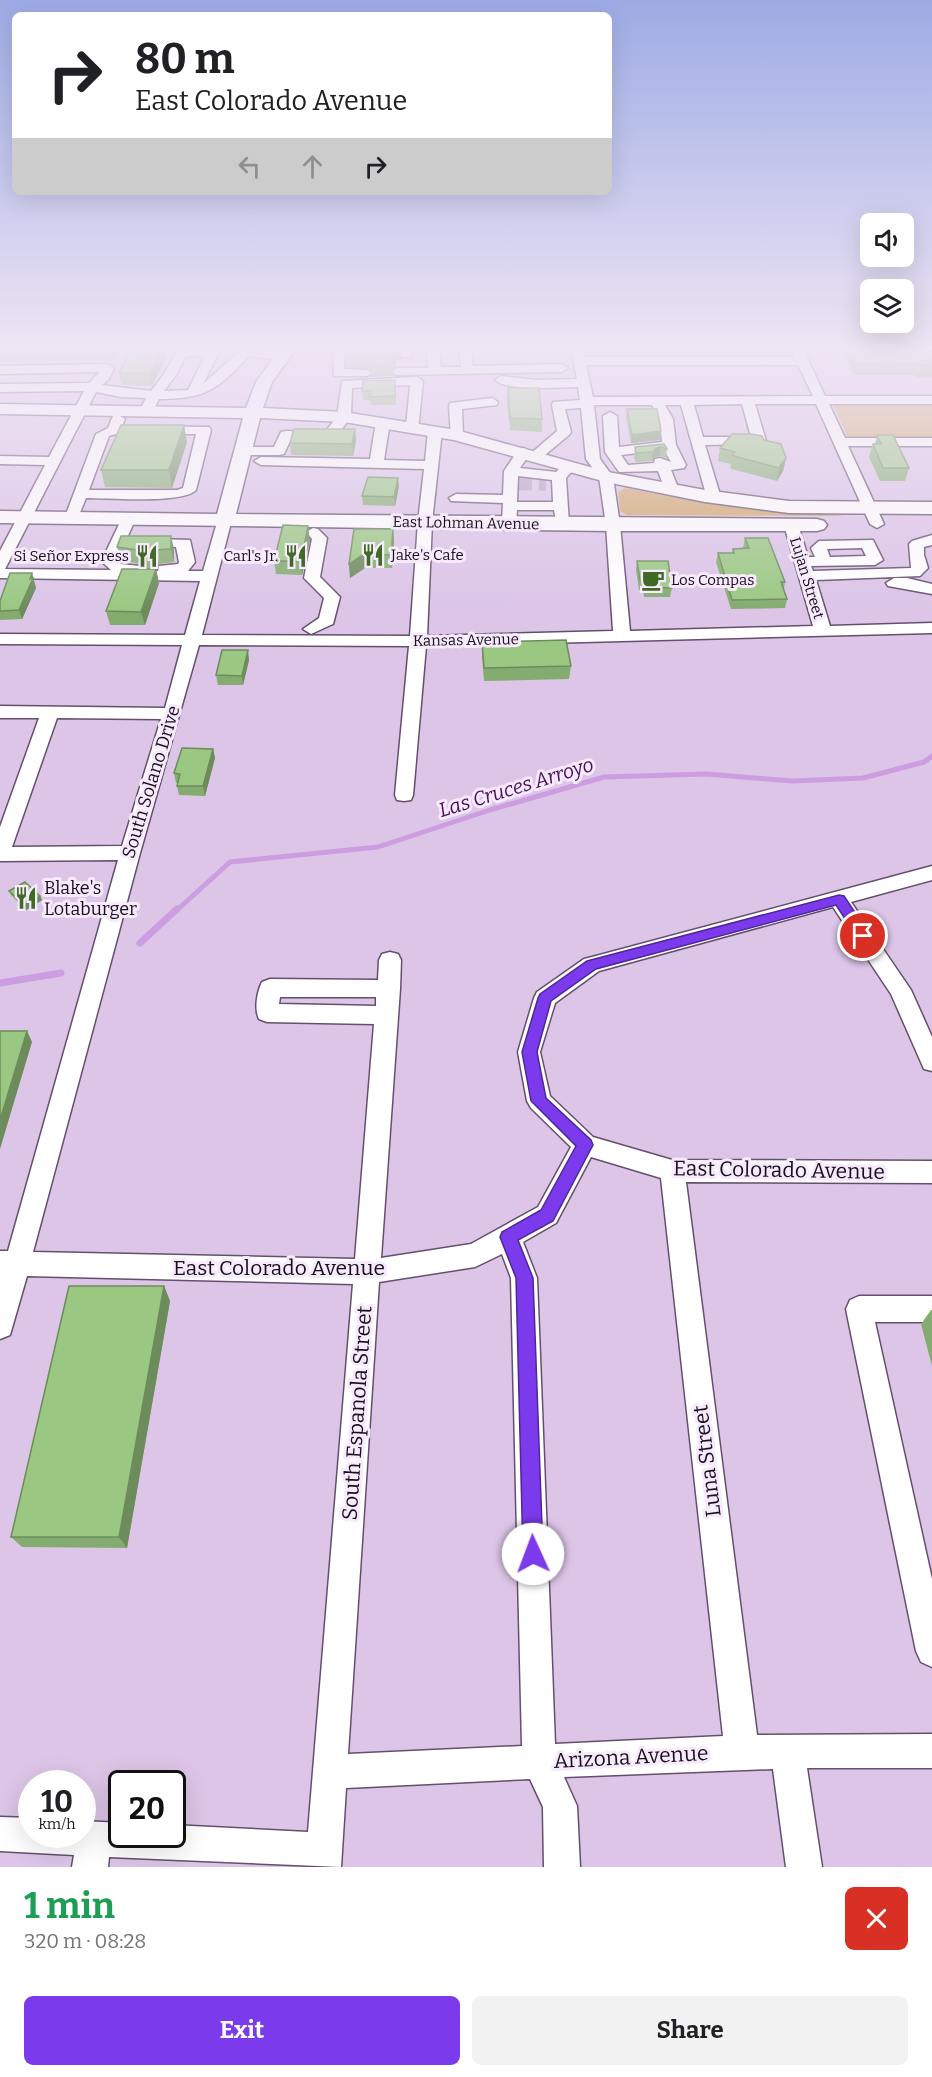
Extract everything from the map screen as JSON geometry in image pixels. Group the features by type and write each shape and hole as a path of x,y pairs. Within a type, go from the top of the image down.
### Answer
{"main road":[{"name":"South Solano Drive","path":"225,519 247,436"},
{"path":"460,436 530,454 558,492 606,477 714,498 873,516"},
{"name":"East Lohman Avenue","path":"0,517 425,522 512,495 558,492 613,525 791,525 932,508"},
{"name":"East Lohman Avenue","path":"873,516 932,524"}],"street":[{"path":"0,566 66,436"},
{"path":"72,517 102,436"},
{"path":"81,494 179,494 189,490 202,436"},
{"path":"242,456 279,451 286,436"},
{"path":"329,436 344,441 339,462"},
{"path":"376,464 380,436"},
{"path":"404,795 418,641 425,522 435,436"},
{"path":"512,495 530,454 558,436"},
{"path":"583,436 612,447 635,459 662,465 679,465 669,446 668,436"},
{"path":"613,436 612,447 624,469 649,449 669,446"},
{"path":"697,436 714,498"},
{"path":"698,441 759,441 758,436"},
{"path":"837,436 873,516"},
{"path":"591,438 593,459 606,477 613,525 622,637"},
{"path":"840,442 932,442"},
{"path":"60,448 96,449"},
{"path":"242,456 432,465"},
{"path":"0,460 53,461"},
{"path":"662,465 672,490"},
{"path":"456,498 558,492"},
{"path":"129,518 110,556 110,562 117,568 159,569 184,566 211,569"},
{"name":"South Solano Drive","path":"0,1326 9,1264 172,714 225,519"},
{"name":"Lujan Street","path":"791,525 823,632"},
{"path":"311,629 327,621 332,597 312,578 320,538 313,532"},
{"path":"806,575 915,573 920,568 916,555 917,544 932,540"},
{"path":"119,542 185,543 183,551 187,555 184,566"},
{"path":"806,575 824,561"},
{"path":"0,574 211,569"},
{"path":"806,575 901,583 932,589"},
{"path":"915,585 932,595"},
{"path":"915,585 923,595 932,600"},
{"name":"Kansas Avenue","path":"0,639 418,641 932,628"},
{"path":"0,712 172,714"},
{"path":"50,713 0,854 130,853"},
{"path":"585,1145 539,1101 529,1052 545,998 592,965 932,873"},
{"path":"839,900 900,990 932,1062"},
{"name":"South Espanola Street","path":"324,1859 390,960"},
{"name":"East Colorado Avenue","path":"9,1264 367,1272 475,1255 547,1215 585,1145 672,1170 932,1172"},
{"name":"Luna Street","path":"672,1170 742,1752"},
{"path":"508,1237 524,1278 539,1761 560,1806 562,1867"},
{"path":"932,1309 859,1309 932,1651"},
{"name":"Arizona Avenue","path":"330,1772 742,1752 932,1751"},
{"path":"788,1752 804,1867"},
{"path":"0,1834 92,1853 324,1859"}],"shaded area":[{"path":"847,436 932,436 932,438 848,438"},
{"path":"625,488 710,504 846,516 627,515 620,511 618,492"}],"building":[{"path":"116,436 180,436 169,470 101,470"},
{"path":"292,436 354,436 352,444 290,443"},
{"path":"730,436 762,436 764,440 781,444 786,458 779,468 734,456 732,455 735,452 720,448"},
{"path":"878,436 894,436 909,468 883,468 873,444 881,444"},
{"path":"664,444 667,449 661,447 656,448 653,452 636,453 635,447"},
{"path":"368,477 398,478 394,497 362,496"},
{"path":"283,525 308,526 301,561 274,561"},
{"path":"354,529 393,529 391,555 364,554 349,564"},
{"path":"121,536 171,536 171,549 156,550 153,555 140,555 137,550 117,547"},
{"path":"745,538 768,538 785,582 781,582 787,599 732,600 718,553 734,553 733,549 749,548"},
{"path":"637,561 668,561 672,588 645,587 644,580 640,580"},
{"path":"122,569 156,569 141,612 106,611"},
{"path":"10,573 32,573 30,579 33,578 19,610 0,611 0,601"},
{"path":"566,640 571,666 484,668 482,642"},
{"path":"222,650 248,650 242,676 216,675"},
{"path":"182,748 213,749 203,786 177,786 180,774 174,773"},
{"name":"Blake's Lotaburger","path":"25,882 40,896 24,905 9,891"},
{"path":"0,1031 27,1031 0,1120"},
{"path":"69,1286 164,1286 119,1537 11,1537"}],"waterway":[{"name":"Las Cruces Arroyo","path":"176,911 230,862 378,847 490,810 604,777 706,774 792,781 863,778 924,762 932,756"},
{"name":"Las Cruces Arroyo","path":"140,943 177,909"},
{"name":"Las Cruces Arroyo","path":"0,983 61,973"}],"tunnel":[{"path":"518,483 546,484"}],"place":[{"name":"Jake's Cafe","path":"373,555"},
{"name":"Si Señor Express","path":"147,556"},
{"name":"Carl's Jr.","path":"296,556"},
{"name":"Los Compas","path":"653,580"},
{"name":"Blake's Lotaburger","path":"26,898"}],"route":[{"path":"533,1554 524,1278 508,1237 547,1215 585,1145 539,1101 529,1052 545,998 592,965 839,900 863,936"}]}
